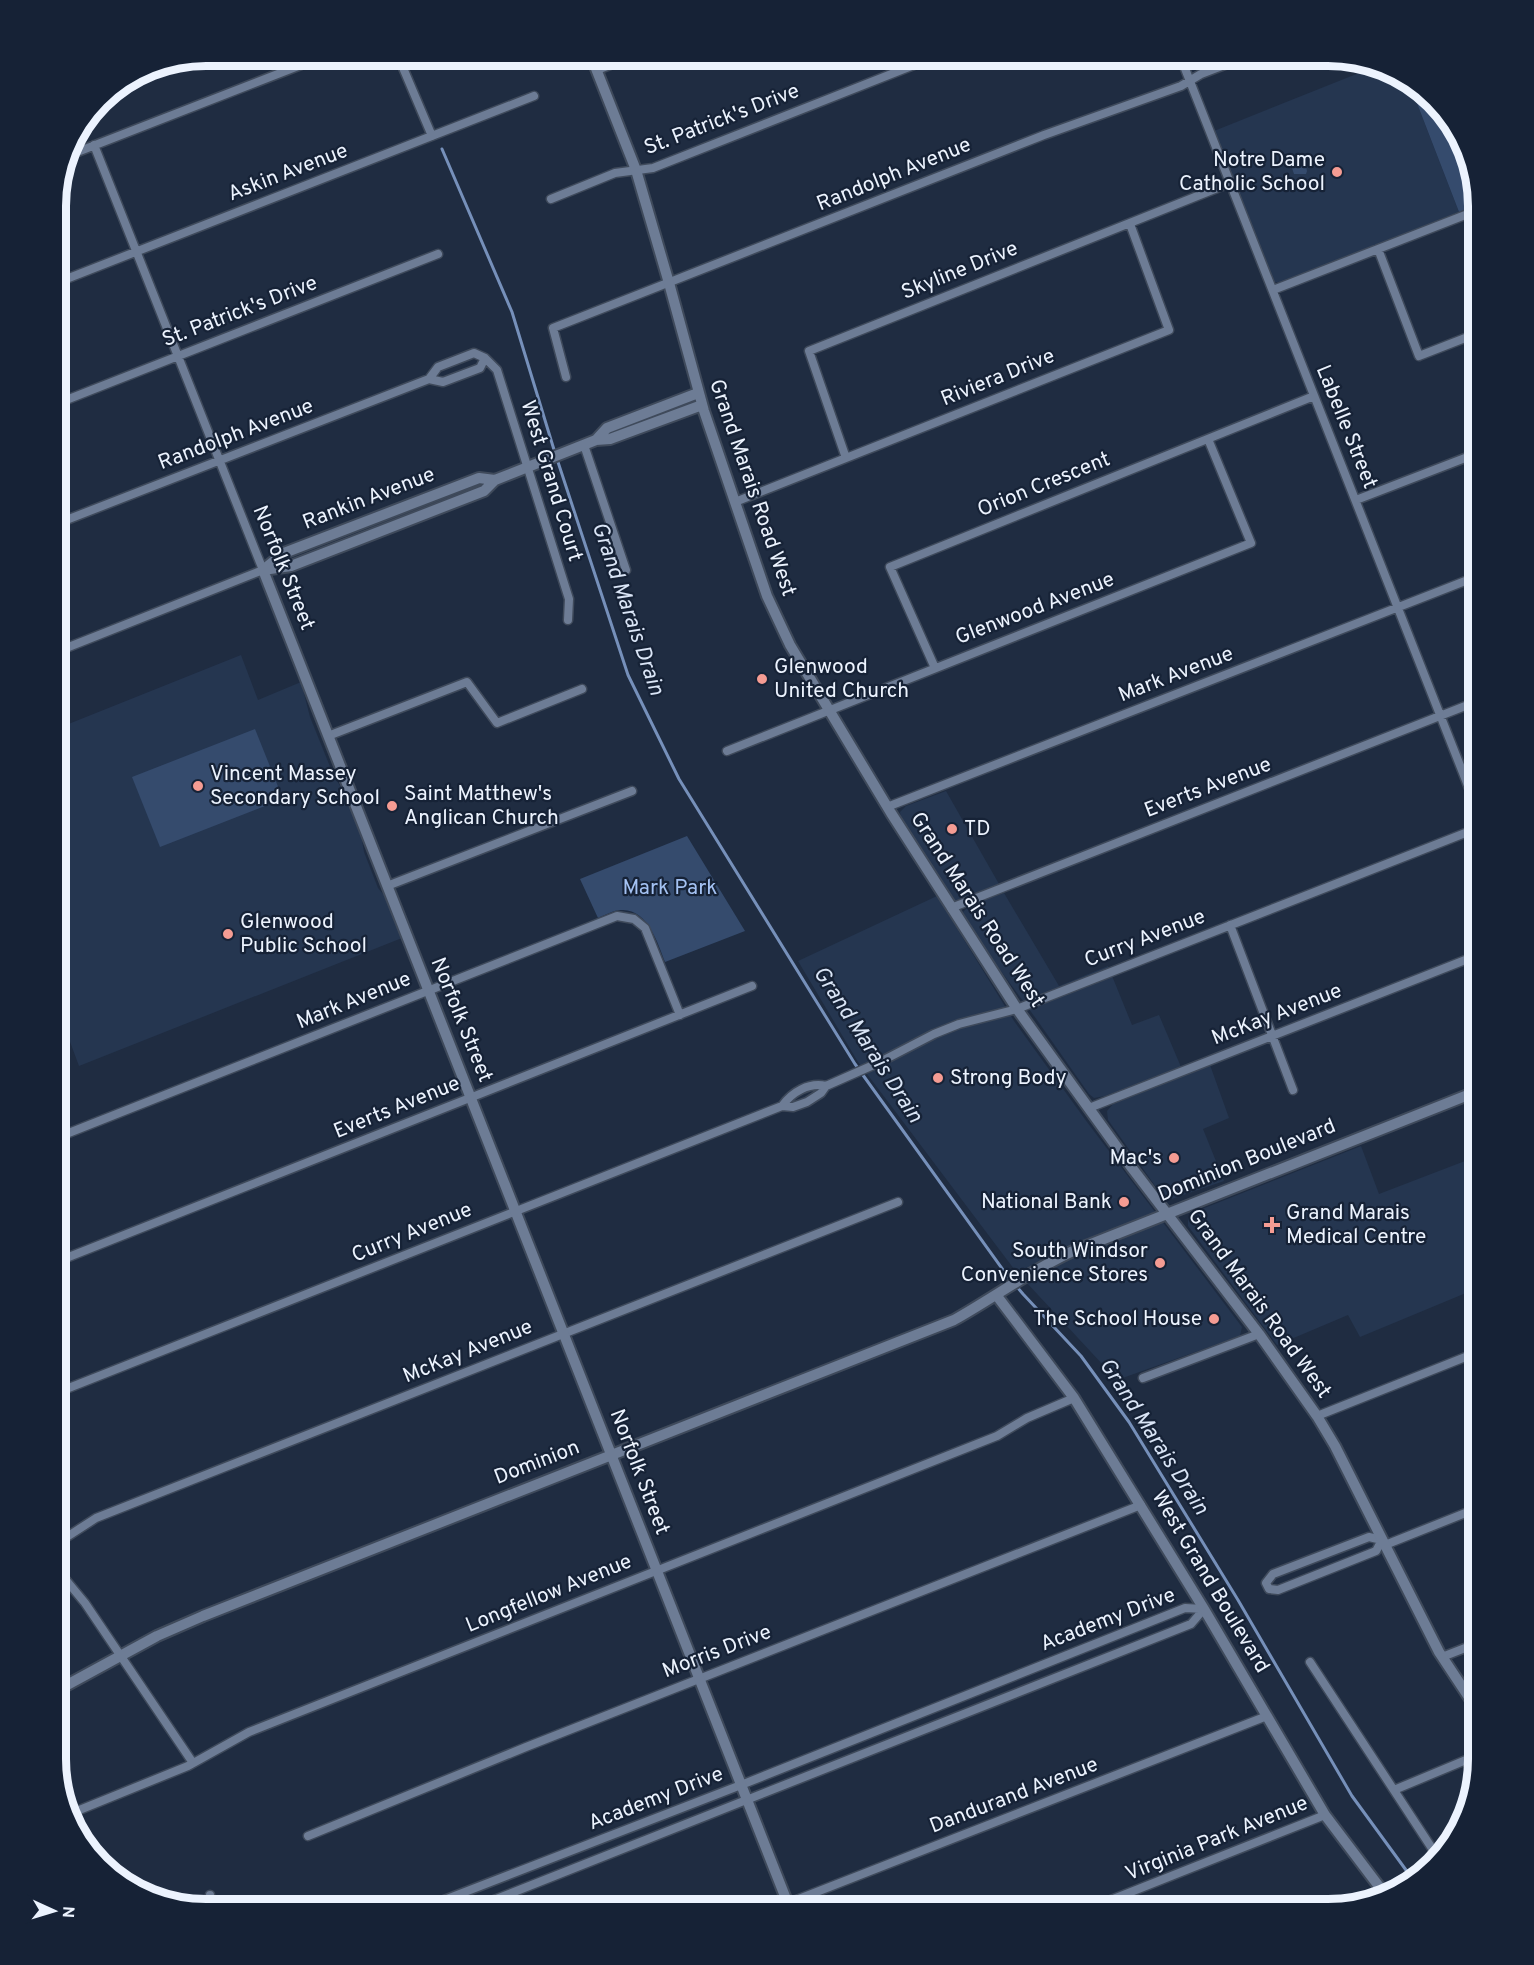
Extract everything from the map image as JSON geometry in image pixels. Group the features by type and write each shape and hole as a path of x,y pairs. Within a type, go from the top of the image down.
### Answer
{"street":[{"path":"77,152 298,66"},
{"path":"402,66 432,136"},
{"name":"Grand Marais Road West","path":"595,66 636,170 698,393 767,596 781,627 887,807 1017,1009 1259,1334 1317,1416 1442,1657 1468,1695"},
{"path":"597,70 607,66"},
{"name":"St. Patrick's Drive","path":"551,199 615,173 653,168 912,66"},
{"name":"Labelle Street","path":"1184,66 1468,784"},
{"name":"Randolph Avenue","path":"566,377 552,328 1044,135 1181,86 1201,74 1222,66"},
{"name":"Askin Avenue","path":"66,279 534,96"},
{"name":"Norfolk Street","path":"94,145 786,1899"},
{"name":"Skyline Drive","path":"846,458 809,351 1230,183"},
{"path":"1273,290 1468,214"},
{"name":"Riviera Drive","path":"735,502 1169,330 1130,224"},
{"path":"1378,249 1419,357 1468,337"},
{"name":"St. Patrick's Drive","path":"66,400 438,254"},
{"name":"Randolph Avenue","path":"66,520 429,380 443,382 480,368 485,358 474,353 438,367 429,380"},
{"name":"West Grand Court","path":"485,358 497,370 531,466 569,599 568,620"},
{"name":"Rankin Avenue","path":"596,440 607,428 698,393"},
{"name":"Orion Crescent","path":"935,668 890,567 1314,396"},
{"name":"Rankin Avenue","path":"66,648 263,570 291,567 484,491 495,480 579,446 596,440 610,439 702,405"},
{"name":"Glenwood Avenue","path":"727,751 1251,543 1208,439"},
{"path":"579,446 626,570"},
{"path":"1356,500 1468,457"},
{"name":"Mark Avenue","path":"887,807 1468,580"},
{"path":"328,736 467,682 497,723 582,689"},
{"name":"Everts Avenue","path":"951,908 1468,705"},
{"path":"387,886 632,791"},
{"name":"Curry Avenue","path":"66,1389 782,1106 793,1107 807,1102 821,1093 826,1086 959,1024 1017,1009 1468,832"},
{"name":"Mark Avenue","path":"66,1134 618,916 634,919 645,928 680,1015"},
{"path":"1230,925 1293,1090"},
{"name":"McKay Avenue","path":"1089,1108 1468,959"},
{"name":"Everts Avenue","path":"66,1258 752,986"},
{"name":"Curry Avenue","path":"782,1106 788,1097 808,1086 818,1084 826,1086"},
{"name":"Dominion Boulevard","path":"1032,1273 1071,1252 1468,1095"},
{"name":"McKay Avenue","path":"66,1538 96,1518 898,1202"},
{"name":"Dominion","path":"66,1686 157,1636 203,1616 954,1320 1032,1273"},
{"name":"West Grand Boulevard","path":"997,1296 1074,1398 1204,1608 1325,1815 1381,1889"},
{"path":"1143,1378 1259,1334"},
{"path":"1317,1416 1468,1356"},
{"name":"Longfellow Avenue","path":"76,1811 193,1763 249,1732 997,1436 1027,1418 1074,1398"},
{"name":"Morris Drive","path":"308,1836 1141,1505"},
{"path":"1384,1542 1369,1537 1274,1574 1266,1583 1269,1589 1278,1590 1376,1551 1384,1542 1468,1512"},
{"path":"66,1580 85,1603 193,1763"},
{"name":"Academy Drive","path":"449,1899 1185,1608 1204,1608"},
{"name":"Academy Drive","path":"499,1899 1191,1624 1204,1608"},
{"path":"1442,1657 1468,1647"},
{"path":"1310,1662 1433,1851"},
{"name":"Dandurand Avenue","path":"809,1899 1267,1716"},
{"path":"1394,1790 1468,1760"},
{"name":"Virginia Park Avenue","path":"1115,1899 1325,1815"}],"shaded area":[{"name":"Notre Dame Catholic School","path":"1364,71 1373,73 1390,80 1414,96 1459,212 1281,282 1275,282 1271,277 1214,131"},
{"path":"241,655 258,700 301,682 310,717 333,774 347,798 378,888 388,900 402,938 79,1066 66,1031 66,725"},
{"path":"946,791 999,884 954,904 901,819 900,812 906,806"},
{"path":"1004,893 1059,986 1108,966 1132,1025 1159,1015 1181,1067 1105,1096 1094,1098 1089,1094 966,924 963,912 970,905"},
{"path":"937,896 1014,1021 1087,1122 1242,1327 1240,1336 1117,1380 1014,1269 858,1062 798,961"},
{"path":"1210,1065 1229,1118 1203,1129 1224,1181 1166,1201 1108,1120 1107,1111 1113,1104"},
{"path":"1361,1146 1379,1194 1468,1160 1468,1292 1360,1337 1348,1315 1277,1345 1188,1226 1188,1218 1197,1211"}],"green space":[{"path":"1414,96 1444,128 1461,161 1468,208 1459,212"},
{"path":"1296,158 1305,163 1306,174 1294,174 1291,165 1292,160"},
{"path":"255,729 283,799 160,847 132,777"},
{"name":"Mark Park","path":"687,836 745,931 665,962 645,921 630,911 618,910 598,918 580,879"}],"waterway":[{"name":"Grand Marais Drain","path":"442,149 512,312 555,453"},
{"name":"Grand Marais Drain","path":"557,459 628,675 679,779 855,1064 1006,1274 1081,1356 1129,1422 1238,1600 1352,1796 1408,1873"}],"place":[{"name":"Notre Dame Catholic School","path":"1337,172"},
{"name":"Glenwood United Church","path":"762,679"},
{"name":"Vincent Massey Secondary School","path":"198,786"},
{"name":"Saint Matthew's Anglican Church","path":"392,806"},
{"name":"TD","path":"952,829"},
{"name":"Glenwood Public School","path":"228,934"},
{"name":"Strong Body","path":"938,1078"},
{"name":"Mac's","path":"1174,1158"},
{"name":"National Bank","path":"1124,1202"},
{"name":"Grand Marais Medical Centre","path":"1272,1225"},
{"name":"South Windsor Convenience Stores","path":"1160,1263"},
{"name":"The School House","path":"1214,1319"}]}
